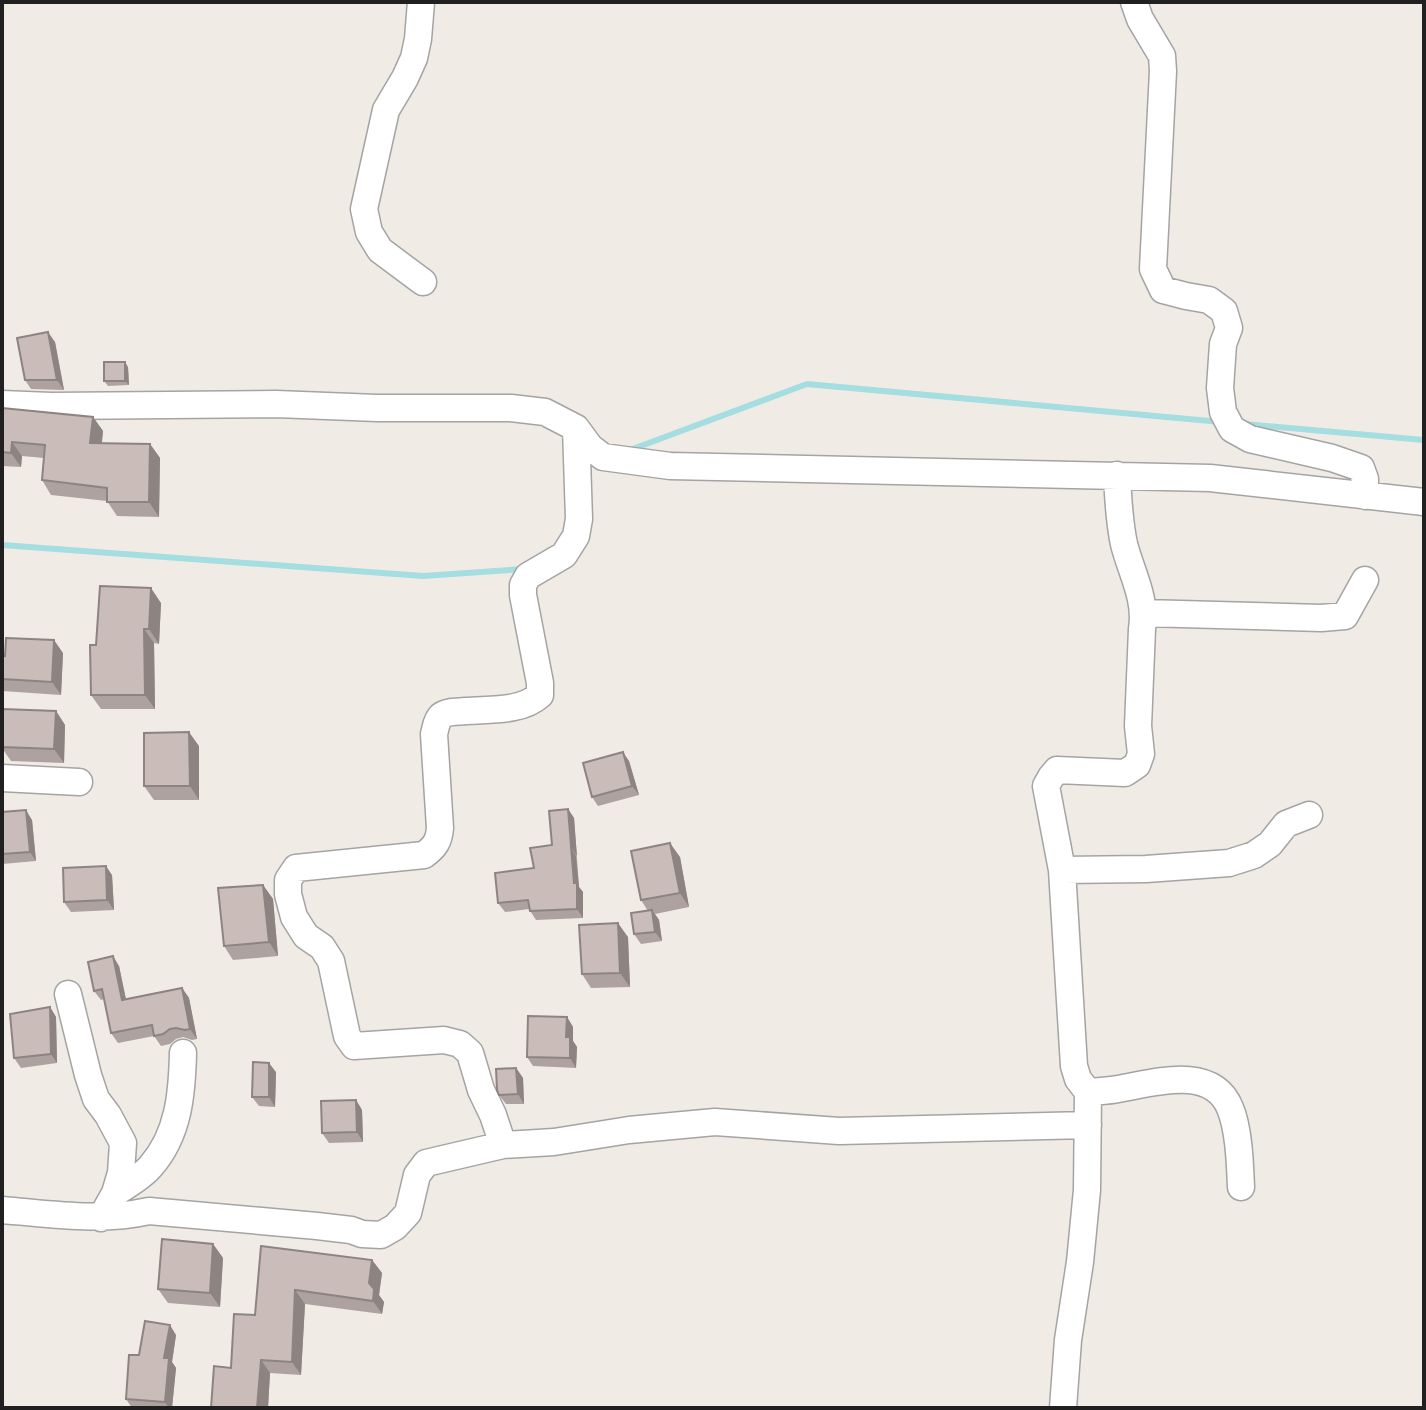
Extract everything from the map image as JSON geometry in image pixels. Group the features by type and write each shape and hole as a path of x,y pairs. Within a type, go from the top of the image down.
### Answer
{"street":[{"path":"421,2 414,58 386,110 364,209 369,232 380,250 423,282"},
{"path":"1134,2 1140,19 1162,56 1153,269 1163,290 1209,300 1224,311 1229,328 1223,344 1220,388 1223,412 1232,429 1250,439 1361,468 1365,479 1365,496"},
{"path":"2,404 511,408 545,412 576,428 590,447 603,457 670,466 1210,478 1424,502"},
{"path":"503,1145 470,1053 460,1044 444,1040 354,1046 347,1036 331,961 322,947 306,936 294,917 288,880 296,868 424,855 434,848 440,828 434,734 437,720 443,714 531,703 540,695 523,585 528,576 564,555 576,536 579,519 576,428"},
{"path":"1063,1408 1068,1340 1087,1190 1088,1092 1078,1079 1074,1066 1062,870 1046,786 1057,770 1125,773 1137,765 1141,754 1138,726 1144,613 1124,544 1117,475"},
{"path":"1144,613 1345,616 1365,580"},
{"path":"2,778 79,782"},
{"path":"1062,870 1146,869 1229,863 1254,855 1270,844 1286,824 1309,815"},
{"path":"68,994 96,1099 123,1143 121,1173 115,1193 101,1218"},
{"path":"115,1193 150,1168 172,1133 182,1093 183,1053"},
{"path":"1088,1092 1180,1080 1195,1080 1214,1086 1230,1106 1239,1149 1241,1187"},
{"path":"2,1210 101,1218 149,1211 381,1235 395,1227 408,1213 417,1175 426,1163 503,1145 554,1142 629,1130 715,1122 839,1131 1088,1125"}],"building":[{"path":"48,332 57,380 25,380 17,338"},
{"path":"104,362 125,362 125,381 104,381"},
{"path":"2,408 93,417 90,443 150,444 149,502 107,502 107,488 42,480 45,445 12,442 11,453 2,452"},
{"path":"100,586 151,588 149,629 144,629 145,695 91,695 90,645 96,645"},
{"path":"6,638 54,640 52,682 2,679"},
{"path":"2,709 56,711 54,749 2,747"},
{"path":"189,732 190,786 144,786 144,733"},
{"path":"623,752 632,786 592,797 583,763"},
{"path":"568,809 577,909 530,911 528,900 498,903 495,873 534,868 530,848 552,845 549,811"},
{"path":"26,810 30,852 2,854 2,812"},
{"path":"670,843 680,893 641,900 631,851"},
{"path":"106,866 107,900 64,902 63,868"},
{"path":"263,885 269,942 224,946 218,888"},
{"path":"652,910 655,932 634,934 631,913"},
{"path":"618,923 620,973 582,974 579,925"},
{"path":"113,956 122,1000 182,988 190,1029 170,1029 154,1036 152,1025 111,1033 102,989 94,991 88,962"},
{"path":"50,1007 51,1054 14,1058 10,1014"},
{"path":"528,1016 567,1017 566,1037 570,1037 570,1058 527,1057"},
{"path":"253,1062 269,1063 269,1097 252,1097"},
{"path":"516,1068 518,1094 499,1095 496,1069"},
{"path":"356,1100 357,1132 322,1133 321,1101"},
{"path":"162,1239 213,1244 210,1293 158,1289"},
{"path":"261,1246 372,1260 369,1283 374,1289 373,1301 295,1290 292,1362 261,1360 257,1408 211,1408 214,1366 231,1368 234,1314 255,1315"},
{"path":"145,1321 170,1325 164,1358 169,1358 165,1402 126,1399 129,1355 139,1355"}],"waterway":[{"path":"630,450 807,384 1221,422"},
{"path":"1244,424 1424,440"},
{"path":"2,545 423,576 523,569"}]}
